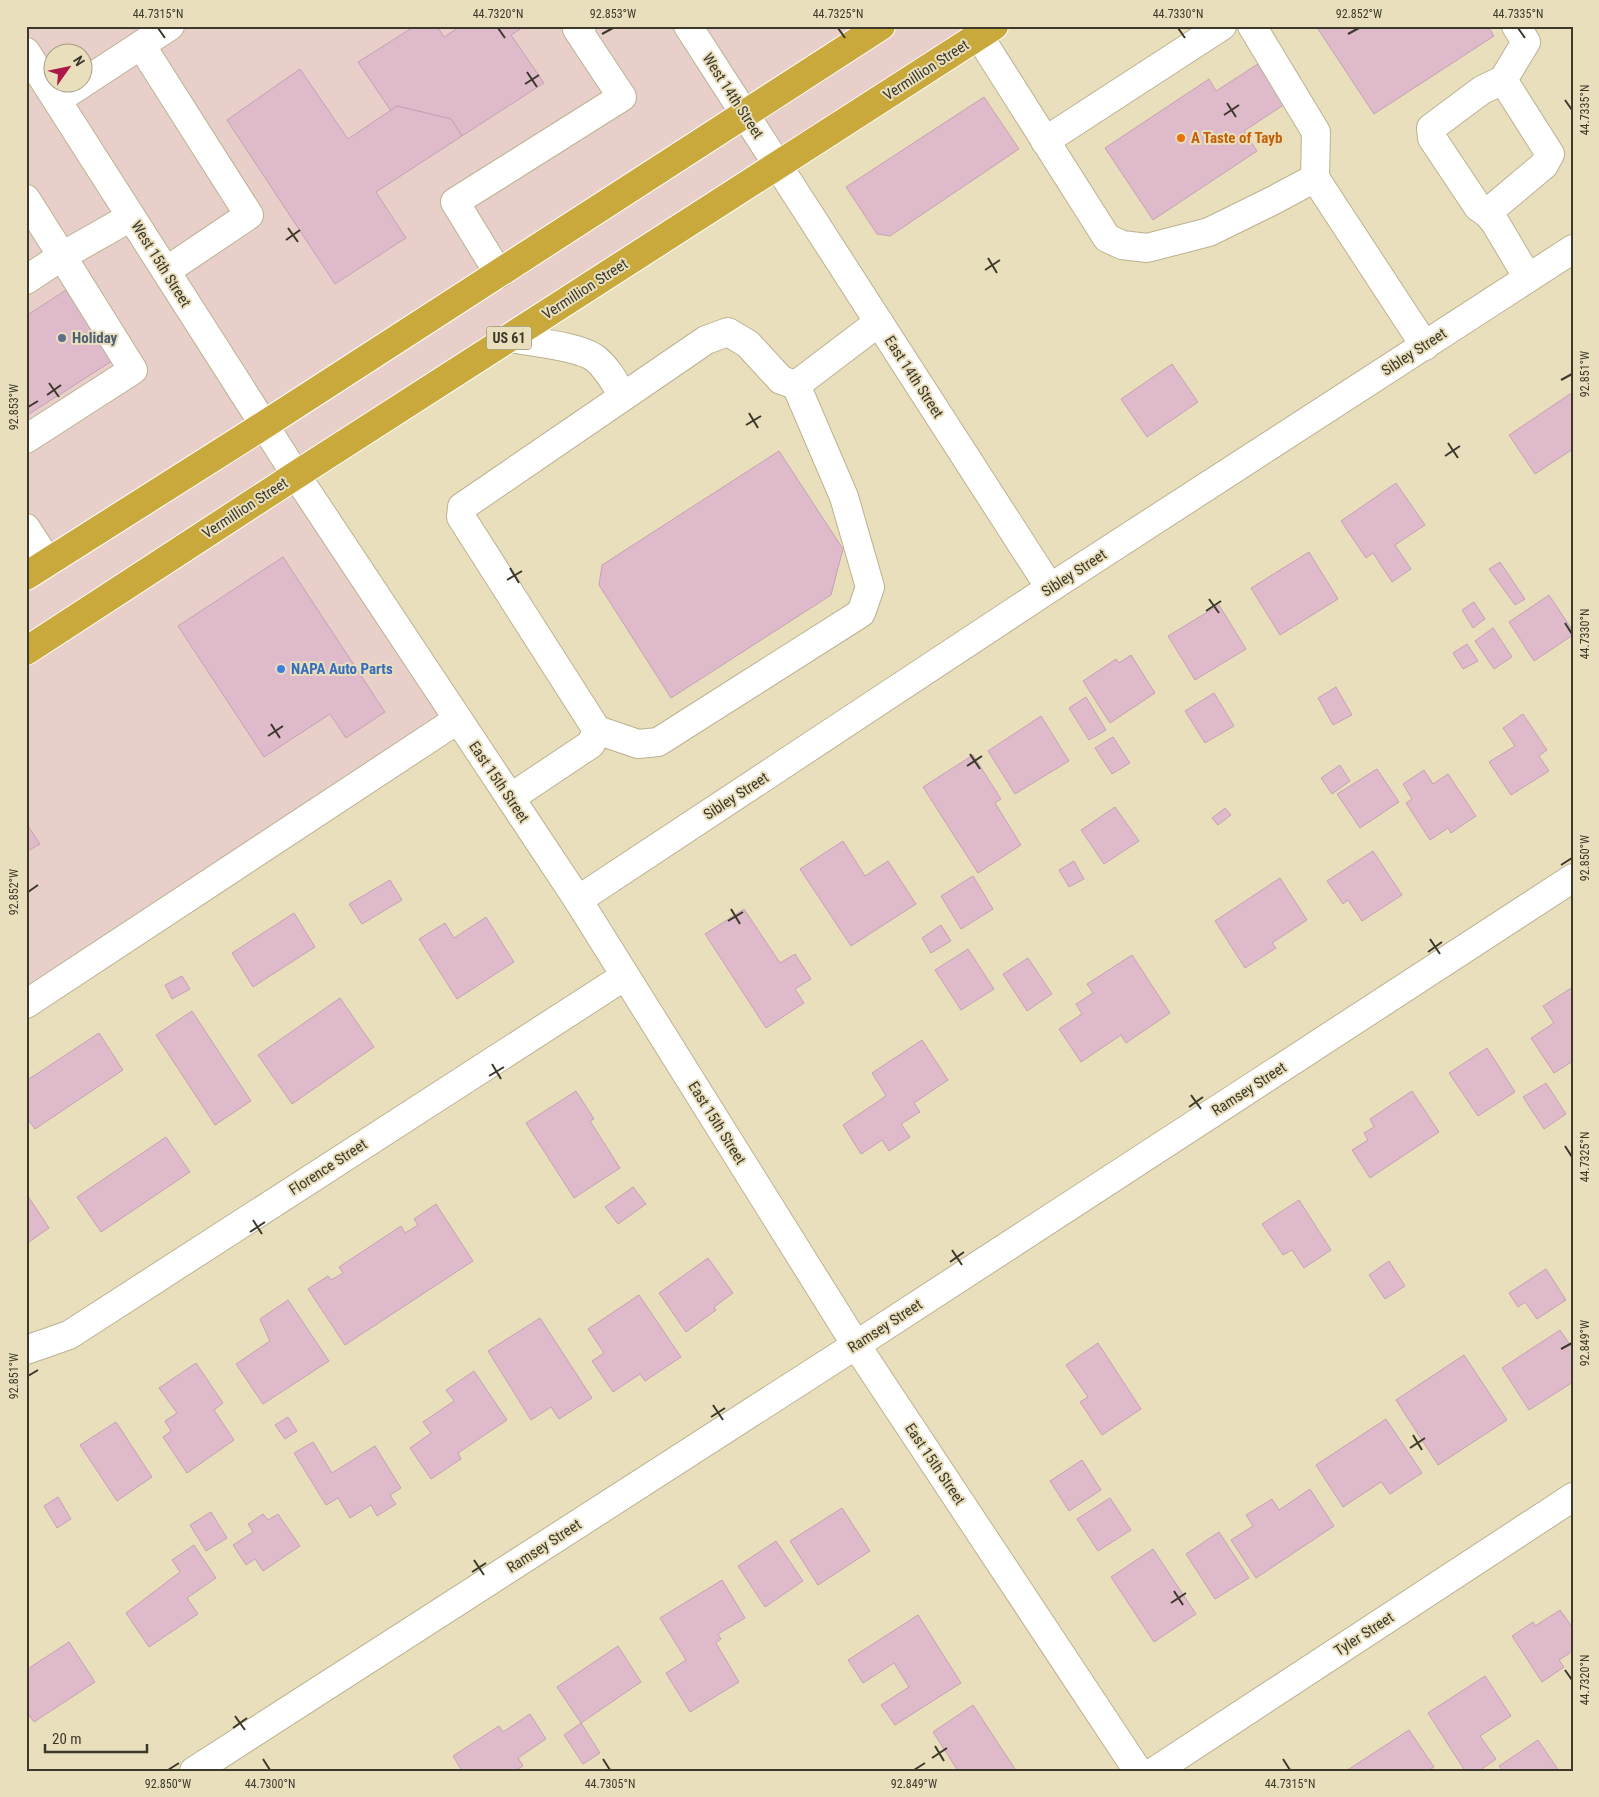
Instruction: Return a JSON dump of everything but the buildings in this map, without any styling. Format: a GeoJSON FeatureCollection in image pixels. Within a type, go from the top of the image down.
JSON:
{"type":"FeatureCollection","features":[{"type":"Feature","properties":{"kind":"highway"},"geometry":{"type":"LineString","coordinates":[[37,569],[499,274],[881,26]]}},
{"type":"Feature","properties":{"kind":"highway","name":"Vermillion Street"},"geometry":{"type":"LineString","coordinates":[[26,651],[986,31]]}},
{"type":"Feature","properties":{"kind":"street"},"geometry":{"type":"LineString","coordinates":[[57,100],[170,26]]}},
{"type":"Feature","properties":{"kind":"street"},"geometry":{"type":"LineString","coordinates":[[499,274],[455,202],[622,97],[577,29],[582,26]]}},
{"type":"Feature","properties":{"kind":"street","name":"West 14th Street"},"geometry":{"type":"LineString","coordinates":[[688,26],[778,165]]}},
{"type":"Feature","properties":{"kind":"street"},"geometry":{"type":"LineString","coordinates":[[1046,141],[1222,26]]}},
{"type":"Feature","properties":{"kind":"street"},"geometry":{"type":"LineString","coordinates":[[1252,26],[1316,132],[1314,178],[1425,346]]}},
{"type":"Feature","properties":{"kind":"street"},"geometry":{"type":"LineString","coordinates":[[1516,26],[1526,42],[1503,80],[1482,90],[1431,128],[1432,138],[1478,207],[1496,224],[1528,278]]}},
{"type":"Feature","properties":{"kind":"street"},"geometry":{"type":"LineString","coordinates":[[986,31],[1046,141],[1107,238],[1122,245],[1147,248],[1209,232],[1314,178]]}},
{"type":"Feature","properties":{"kind":"street"},"geometry":{"type":"LineString","coordinates":[[141,45],[250,215],[166,271]]}},
{"type":"Feature","properties":{"kind":"street","name":"West 15th Street"},"geometry":{"type":"LineString","coordinates":[[26,52],[296,475]]}},
{"type":"Feature","properties":{"kind":"street"},"geometry":{"type":"LineString","coordinates":[[1487,214],[1544,165],[1550,154],[1503,80]]}},
{"type":"Feature","properties":{"kind":"street","name":"East 14th Street"},"geometry":{"type":"LineString","coordinates":[[778,165],[1050,588]]}},
{"type":"Feature","properties":{"kind":"street"},"geometry":{"type":"LineString","coordinates":[[26,199],[133,370],[26,439]]}},
{"type":"Feature","properties":{"kind":"street"},"geometry":{"type":"LineString","coordinates":[[26,280],[62,256],[132,217]]}},
{"type":"Feature","properties":{"kind":"street","name":"Sibley Street"},"geometry":{"type":"LineString","coordinates":[[578,900],[1050,588],[1573,249]]}},
{"type":"Feature","properties":{"kind":"street"},"geometry":{"type":"LineString","coordinates":[[796,385],[879,322]]}},
{"type":"Feature","properties":{"kind":"street"},"geometry":{"type":"LineString","coordinates":[[728,332],[748,344],[781,380],[796,385],[844,497],[870,588],[860,612],[658,742],[638,744],[597,730],[461,517],[462,506],[706,340],[728,332]]}},
{"type":"Feature","properties":{"kind":"street"},"geometry":{"type":"LineString","coordinates":[[509,338],[574,350],[595,358],[610,374],[623,396]]}},
{"type":"Feature","properties":{"kind":"street","name":"East 15th Street"},"geometry":{"type":"LineString","coordinates":[[296,475],[578,900],[856,1345],[1138,1771]]}},
{"type":"Feature","properties":{"kind":"street"},"geometry":{"type":"LineString","coordinates":[[26,528],[37,569]]}},
{"type":"Feature","properties":{"kind":"street"},"geometry":{"type":"LineString","coordinates":[[26,1004],[457,720]]}},
{"type":"Feature","properties":{"kind":"street"},"geometry":{"type":"LineString","coordinates":[[510,798],[591,744],[597,730]]}},
{"type":"Feature","properties":{"kind":"street","name":"Ramsey Street"},"geometry":{"type":"LineString","coordinates":[[194,1771],[856,1345],[1573,878]]}},
{"type":"Feature","properties":{"kind":"street","name":"Florence Street"},"geometry":{"type":"LineString","coordinates":[[26,1350],[69,1335],[625,976]]}},
{"type":"Feature","properties":{"kind":"street","name":"Tyler Street"},"geometry":{"type":"LineString","coordinates":[[1155,1771],[1573,1497]]}},
{"type":"Feature","properties":{"kind":"shaded area"},"geometry":{"type":"Polygon","coordinates":[[[26,26],[994,26],[296,475],[457,720],[26,1004],[26,26]]]}},
{"type":"Feature","properties":{"kind":"place","name":"A Taste of Tayb"},"geometry":{"type":"Point","coordinates":[1181,138]}},
{"type":"Feature","properties":{"kind":"place","name":"Holiday"},"geometry":{"type":"Point","coordinates":[62,338]}},
{"type":"Feature","properties":{"kind":"place","name":"NAPA Auto Parts"},"geometry":{"type":"Point","coordinates":[281,669]}}]}
